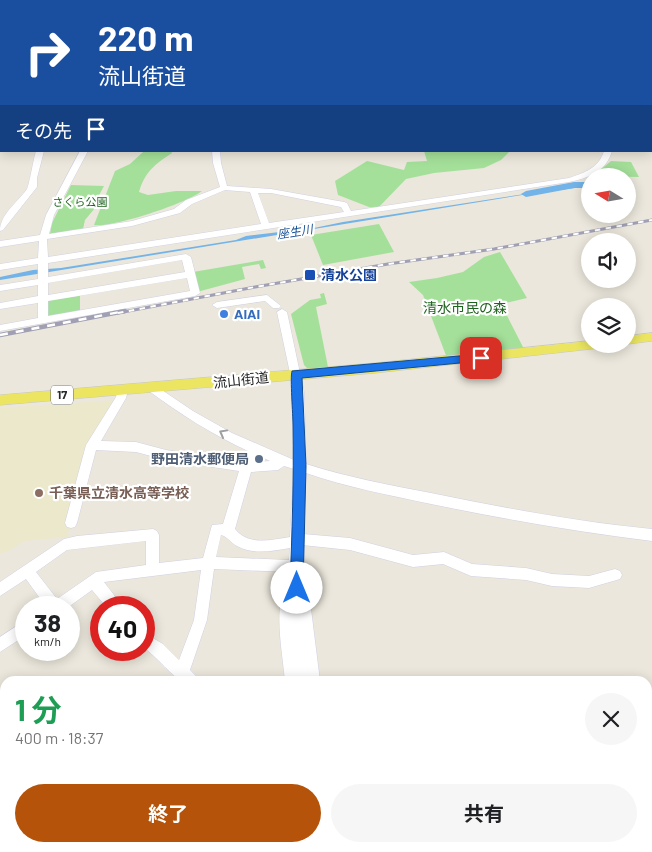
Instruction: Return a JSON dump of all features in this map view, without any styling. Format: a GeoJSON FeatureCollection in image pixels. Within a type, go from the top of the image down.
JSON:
{"type":"FeatureCollection","features":[{"type":"Feature","properties":{"kind":"main road"},"geometry":{"type":"LineString","coordinates":[[636,339],[652,337]]}},
{"type":"Feature","properties":{"kind":"main road","name":"流山街道"},"geometry":{"type":"LineString","coordinates":[[0,400],[452,361],[581,346]]}},
{"type":"Feature","properties":{"kind":"street"},"geometry":{"type":"LineString","coordinates":[[0,228],[33,187],[33,178],[40,152]]}},
{"type":"Feature","properties":{"kind":"street"},"geometry":{"type":"LineString","coordinates":[[43,321],[43,238],[50,215],[83,152]]}},
{"type":"Feature","properties":{"kind":"street"},"geometry":{"type":"LineString","coordinates":[[216,152],[224,188]]}},
{"type":"Feature","properties":{"kind":"street"},"geometry":{"type":"LineString","coordinates":[[0,288],[266,227],[575,178],[597,169],[606,159],[608,152]]}},
{"type":"Feature","properties":{"kind":"street"},"geometry":{"type":"LineString","coordinates":[[0,244],[132,223],[148,217],[177,211],[189,202],[224,188],[271,191],[344,205],[350,214]]}},
{"type":"Feature","properties":{"kind":"street"},"geometry":{"type":"LineString","coordinates":[[253,190],[266,227]]}},
{"type":"Feature","properties":{"kind":"street"},"geometry":{"type":"LineString","coordinates":[[0,267],[153,254],[186,257],[195,293],[0,328]]}},
{"type":"Feature","properties":{"kind":"street"},"geometry":{"type":"LineString","coordinates":[[0,306],[191,274]]}},
{"type":"Feature","properties":{"kind":"street"},"geometry":{"type":"LineString","coordinates":[[217,306],[267,298],[279,309],[296,374],[300,466],[296,540],[296,601],[303,676]]}},
{"type":"Feature","properties":{"kind":"street"},"geometry":{"type":"LineString","coordinates":[[153,388],[182,409],[254,449],[300,466],[404,492],[553,523],[652,535]]}},
{"type":"Feature","properties":{"kind":"street"},"geometry":{"type":"LineString","coordinates":[[71,523],[92,445],[121,398],[123,390]]}},
{"type":"Feature","properties":{"kind":"street"},"geometry":{"type":"LineString","coordinates":[[92,445],[136,447],[166,456],[246,467],[278,466],[284,460]]}},
{"type":"Feature","properties":{"kind":"street"},"geometry":{"type":"LineString","coordinates":[[228,530],[246,467],[254,449]]}},
{"type":"Feature","properties":{"kind":"street"},"geometry":{"type":"LineString","coordinates":[[186,676],[200,625],[208,584],[208,563],[216,529],[228,530],[238,542],[259,547],[296,540],[350,544],[413,561],[444,558],[471,570],[526,574],[552,580],[589,582],[615,575]]}},
{"type":"Feature","properties":{"kind":"street"},"geometry":{"type":"LineString","coordinates":[[0,590],[64,545],[77,542],[153,535],[152,569]]}},
{"type":"Feature","properties":{"kind":"street"},"geometry":{"type":"LineString","coordinates":[[72,596],[100,576],[152,569],[208,563],[297,570]]}},
{"type":"Feature","properties":{"kind":"street"},"geometry":{"type":"LineString","coordinates":[[292,676],[287,629],[288,603],[290,586],[297,570]]}},
{"type":"Feature","properties":{"kind":"street"},"geometry":{"type":"LineString","coordinates":[[297,570],[303,589],[312,676]]}},
{"type":"Feature","properties":{"kind":"street"},"geometry":{"type":"LineString","coordinates":[[28,571],[47,596]]}},
{"type":"Feature","properties":{"kind":"street"},"geometry":{"type":"LineString","coordinates":[[94,581],[106,596]]}},
{"type":"Feature","properties":{"kind":"street"},"geometry":{"type":"LineString","coordinates":[[0,645],[15,635]]}},
{"type":"Feature","properties":{"kind":"street"},"geometry":{"type":"LineString","coordinates":[[155,647],[164,652],[185,676]]}},
{"type":"Feature","properties":{"kind":"shaded area","name":"千葉県立清水高等学校"},"geometry":{"type":"Polygon","coordinates":[[[117,400],[88,448],[67,537],[24,541],[9,551],[0,553],[0,408],[117,400]]]}},
{"type":"Feature","properties":{"kind":"green space"},"geometry":{"type":"Polygon","coordinates":[[[143,152],[172,152],[147,174],[139,192],[148,195],[176,191],[202,191],[181,202],[150,214],[117,223],[94,225],[115,171],[130,164],[143,152]]]}},
{"type":"Feature","properties":{"kind":"green space"},"geometry":{"type":"Polygon","coordinates":[[[424,152],[509,152],[501,160],[484,168],[434,173],[406,179],[378,208],[369,207],[338,195],[335,181],[367,161],[404,170],[407,162],[427,161],[424,152]]]}},
{"type":"Feature","properties":{"kind":"green space"},"geometry":{"type":"Polygon","coordinates":[[[611,161],[631,162],[634,168],[603,168],[611,161]]]}},
{"type":"Feature","properties":{"kind":"green space","name":"さくら公園"},"geometry":{"type":"Polygon","coordinates":[[[71,185],[104,186],[97,199],[95,208],[85,220],[83,229],[50,234],[52,223],[71,185]]]}},
{"type":"Feature","properties":{"kind":"green space"},"geometry":{"type":"Polygon","coordinates":[[[379,224],[394,252],[323,265],[311,235],[379,224]]]}},
{"type":"Feature","properties":{"kind":"green space","name":"清水市民の森"},"geometry":{"type":"Polygon","coordinates":[[[500,252],[527,298],[501,304],[524,349],[447,358],[423,295],[409,282],[463,272],[484,257],[500,252]]]}},
{"type":"Feature","properties":{"kind":"green space"},"geometry":{"type":"Polygon","coordinates":[[[263,260],[266,268],[261,269],[259,264],[242,267],[245,279],[197,292],[193,272],[263,260]]]}},
{"type":"Feature","properties":{"kind":"green space"},"geometry":{"type":"Polygon","coordinates":[[[324,293],[327,304],[316,307],[328,367],[308,369],[304,365],[291,314],[310,300],[321,298],[320,294],[324,293]]]}},
{"type":"Feature","properties":{"kind":"green space"},"geometry":{"type":"Polygon","coordinates":[[[80,294],[80,313],[49,318],[46,316],[48,300],[80,294]]]}},
{"type":"Feature","properties":{"kind":"water"},"geometry":{"type":"Polygon","coordinates":[[[581,185],[581,187],[522,195],[0,280],[0,277],[33,270],[61,268],[236,240],[246,236],[314,228],[581,185]]]}},
{"type":"Feature","properties":{"kind":"waterway","name":"座生川"},"geometry":{"type":"LineString","coordinates":[[526,194],[581,185]]}},
{"type":"Feature","properties":{"kind":"railway"},"geometry":{"type":"LineString","coordinates":[[118,313],[255,287],[388,264],[494,249],[652,220]]}},
{"type":"Feature","properties":{"kind":"railway"},"geometry":{"type":"LineString","coordinates":[[0,335],[125,311]]}},
{"type":"Feature","properties":{"kind":"place","name":"清水公園"},"geometry":{"type":"Point","coordinates":[310,275]}},
{"type":"Feature","properties":{"kind":"place","name":"AIAI"},"geometry":{"type":"Point","coordinates":[224,314]}},
{"type":"Feature","properties":{"kind":"place","name":"野田清水郵便局"},"geometry":{"type":"Point","coordinates":[259,459]}},
{"type":"Feature","properties":{"kind":"place","name":"千葉県立清水高等学校"},"geometry":{"type":"Point","coordinates":[39,493]}},
{"type":"Feature","properties":{"kind":"route"},"geometry":{"type":"LineString","coordinates":[[297,588],[296,542],[300,466],[296,374],[481,358]]}}]}
